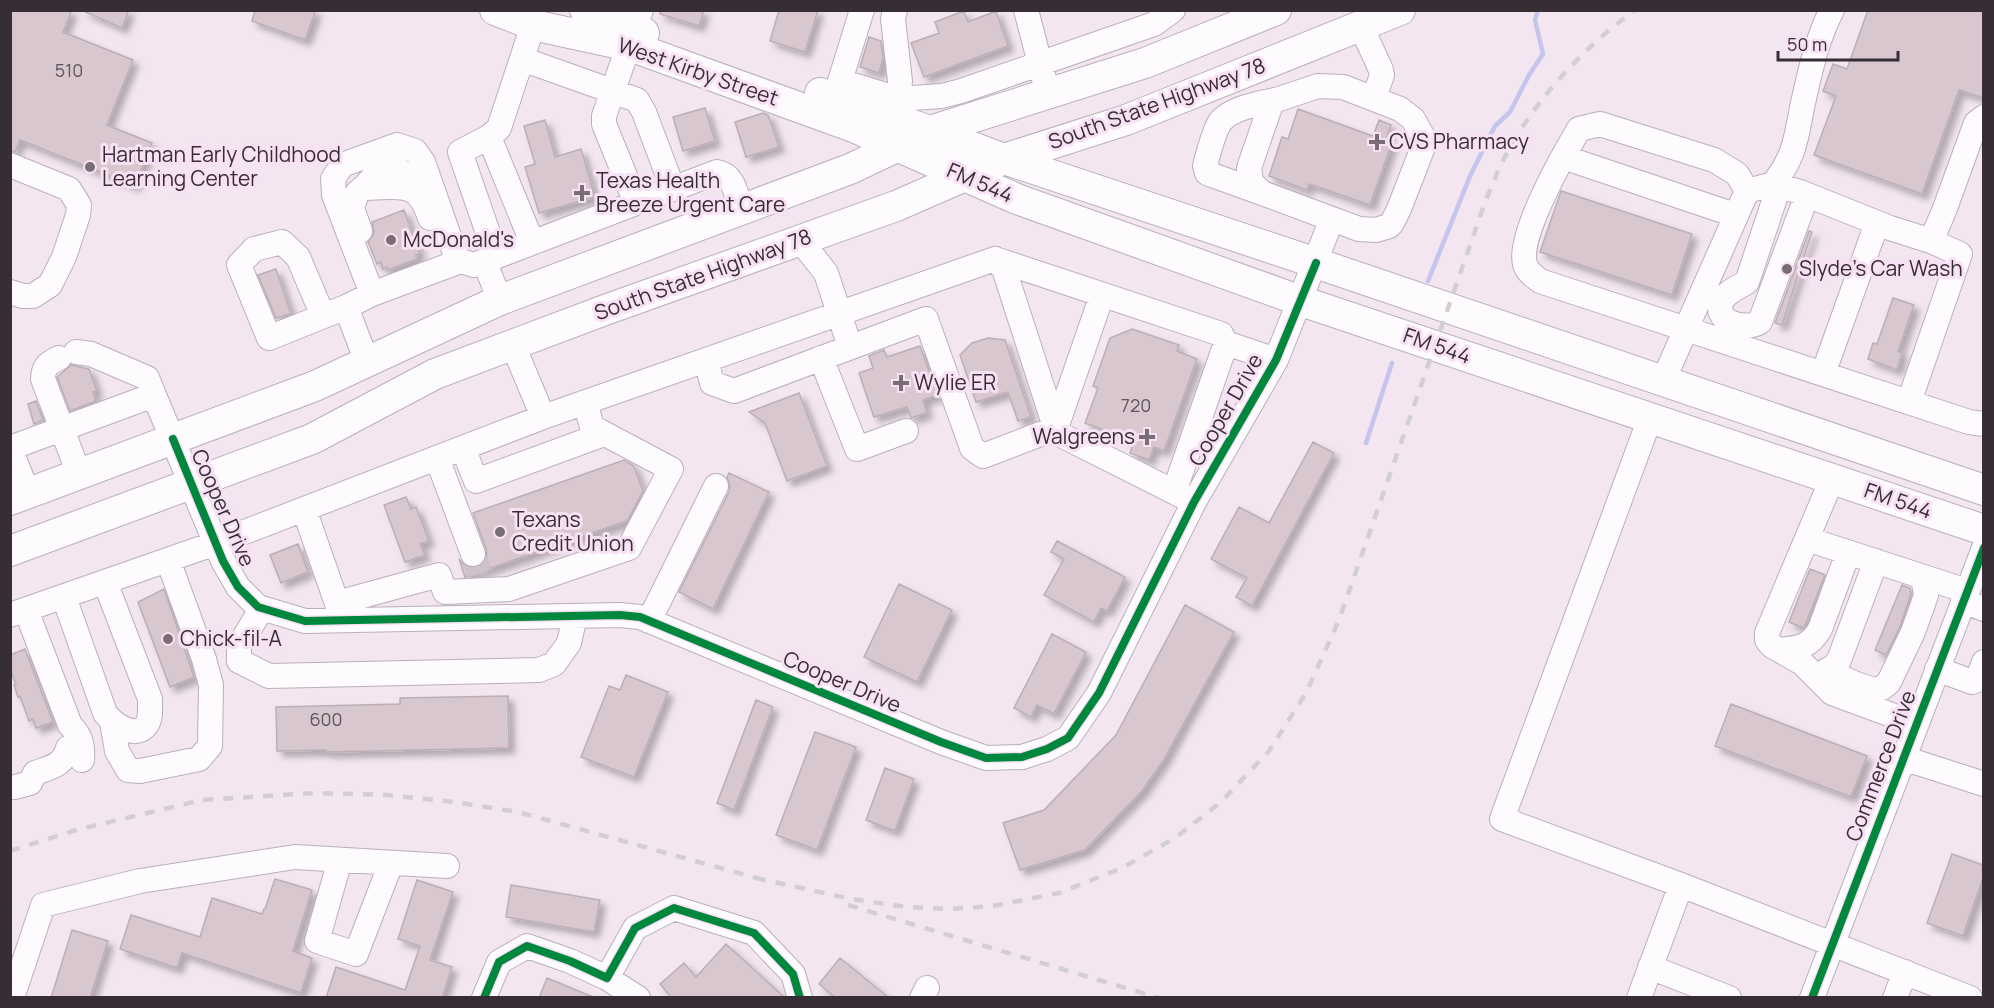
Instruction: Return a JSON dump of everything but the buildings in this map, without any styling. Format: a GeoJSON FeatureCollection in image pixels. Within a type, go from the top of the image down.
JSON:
{"type":"FeatureCollection","features":[{"type":"Feature","properties":{"kind":"main road","name":"West Kirby Street"},"geometry":{"type":"LineString","coordinates":[[495,10],[533,25],[635,29],[837,90],[930,131]]}},
{"type":"Feature","properties":{"kind":"main road","name":"West Kirby Street"},"geometry":{"type":"LineString","coordinates":[[585,10],[635,29],[897,147]]}},
{"type":"Feature","properties":{"kind":"main road","name":"South State Highway 78"},"geometry":{"type":"LineString","coordinates":[[19,497],[315,386],[500,300],[850,169],[930,131],[1165,55],[1276,10]]}},
{"type":"Feature","properties":{"kind":"main road","name":"South State Highway 78"},"geometry":{"type":"LineString","coordinates":[[10,551],[312,440],[435,374],[605,310],[896,206],[1004,159],[1126,120],[1357,18],[1400,10]]}},
{"type":"Feature","properties":{"kind":"main road"},"geometry":{"type":"LineString","coordinates":[[850,169],[861,146],[856,128]]}},
{"type":"Feature","properties":{"kind":"main road","name":"FM 544"},"geometry":{"type":"LineString","coordinates":[[930,131],[1004,159],[1983,490]]}},
{"type":"Feature","properties":{"kind":"main road"},"geometry":{"type":"LineString","coordinates":[[1080,134],[1078,152],[1082,169],[1102,192]]}},
{"type":"Feature","properties":{"kind":"main road","name":"FM 544"},"geometry":{"type":"LineString","coordinates":[[897,147],[1017,199],[1301,301],[1983,530]]}},
{"type":"Feature","properties":{"kind":"main road"},"geometry":{"type":"LineString","coordinates":[[500,300],[513,345]]}},
{"type":"Feature","properties":{"kind":"main road"},"geometry":{"type":"LineString","coordinates":[[1650,418],[1663,381]]}},
{"type":"Feature","properties":{"kind":"street"},"geometry":{"type":"LineString","coordinates":[[862,10],[837,90],[898,99],[951,94],[1039,63],[1159,15],[1165,55]]}},
{"type":"Feature","properties":{"kind":"street"},"geometry":{"type":"LineString","coordinates":[[1807,195],[1760,322],[1754,326],[1734,325],[1722,312],[1721,301],[1728,293],[1747,282],[1776,185],[1786,168],[1798,133],[1802,105],[1813,63],[1832,10]]}},
{"type":"Feature","properties":{"kind":"street"},"geometry":{"type":"LineString","coordinates":[[894,11],[900,81],[898,99]]}},
{"type":"Feature","properties":{"kind":"street"},"geometry":{"type":"LineString","coordinates":[[1033,12],[1039,63],[1048,94]]}},
{"type":"Feature","properties":{"kind":"street"},"geometry":{"type":"LineString","coordinates":[[1357,18],[1381,69],[1382,75],[1374,98]]}},
{"type":"Feature","properties":{"kind":"street"},"geometry":{"type":"LineString","coordinates":[[423,162],[460,152],[489,137],[499,128],[533,25]]}},
{"type":"Feature","properties":{"kind":"street"},"geometry":{"type":"LineString","coordinates":[[635,29],[604,116],[604,124],[636,203]]}},
{"type":"Feature","properties":{"kind":"street"},"geometry":{"type":"LineString","coordinates":[[522,59],[637,100],[673,189]]}},
{"type":"Feature","properties":{"kind":"street"},"geometry":{"type":"LineString","coordinates":[[1331,85],[1374,98],[1400,109],[1413,119],[1422,135],[1423,147],[1399,209],[1389,226],[1376,230],[1359,229],[1207,173],[1205,166],[1218,127],[1224,119],[1252,105],[1276,100],[1306,88],[1331,85]]}},
{"type":"Feature","properties":{"kind":"street"},"geometry":{"type":"LineString","coordinates":[[1262,193],[1251,182],[1249,168],[1268,111],[1276,100]]}},
{"type":"Feature","properties":{"kind":"street"},"geometry":{"type":"LineString","coordinates":[[1931,241],[1976,123],[1983,117]]}},
{"type":"Feature","properties":{"kind":"street"},"geometry":{"type":"LineString","coordinates":[[1747,191],[1737,174],[1714,160],[1600,124],[1579,129],[1538,205],[1524,263],[1530,274],[1540,281],[1686,327],[1969,422],[1983,424]]}},
{"type":"Feature","properties":{"kind":"street"},"geometry":{"type":"LineString","coordinates":[[489,137],[532,242]]}},
{"type":"Feature","properties":{"kind":"street"},"geometry":{"type":"LineString","coordinates":[[378,292],[334,195],[333,179],[342,165],[397,145],[415,151],[423,162],[452,264]]}},
{"type":"Feature","properties":{"kind":"street"},"geometry":{"type":"LineString","coordinates":[[460,152],[500,300]]}},
{"type":"Feature","properties":{"kind":"street"},"geometry":{"type":"LineString","coordinates":[[1563,157],[1735,215]]}},
{"type":"Feature","properties":{"kind":"street"},"geometry":{"type":"LineString","coordinates":[[10,165],[69,189],[79,205],[78,215],[64,257],[50,285],[33,296],[10,292]]}},
{"type":"Feature","properties":{"kind":"street"},"geometry":{"type":"LineString","coordinates":[[323,316],[298,257],[282,242],[254,249],[239,265],[269,338],[452,264],[461,261],[474,265],[717,172],[731,180],[741,210]]}},
{"type":"Feature","properties":{"kind":"street"},"geometry":{"type":"LineString","coordinates":[[1747,191],[1776,185],[1931,241],[1960,254],[1909,402]]}},
{"type":"Feature","properties":{"kind":"street"},"geometry":{"type":"LineString","coordinates":[[378,292],[352,208],[357,193],[363,188],[410,188],[417,192],[425,202],[452,264]]}},
{"type":"Feature","properties":{"kind":"street"},"geometry":{"type":"LineString","coordinates":[[1663,381],[1747,191]]}},
{"type":"Feature","properties":{"kind":"street","name":"Cooper Drive"},"geometry":{"type":"LineString","coordinates":[[61,430],[43,379],[43,371],[47,365],[67,355],[91,354],[147,378],[223,561],[238,587],[258,607],[305,621],[340,612],[514,617],[620,615],[640,617],[941,742],[986,758],[1022,757],[1047,749],[1068,738],[1099,693],[1184,497],[1276,360],[1332,219]]}},
{"type":"Feature","properties":{"kind":"street"},"geometry":{"type":"LineString","coordinates":[[1823,374],[1877,223]]}},
{"type":"Feature","properties":{"kind":"street"},"geometry":{"type":"LineString","coordinates":[[800,240],[826,273],[850,347]]}},
{"type":"Feature","properties":{"kind":"street"},"geometry":{"type":"LineString","coordinates":[[995,259],[1004,269],[1057,433],[1184,497],[1226,343]]}},
{"type":"Feature","properties":{"kind":"street"},"geometry":{"type":"LineString","coordinates":[[16,783],[39,786],[65,778],[72,748],[18,613],[216,543],[543,417],[995,259],[1221,334],[1226,343],[1276,360]]}},
{"type":"Feature","properties":{"kind":"street"},"geometry":{"type":"LineString","coordinates":[[706,360],[712,383],[734,390],[926,319],[972,448],[983,456],[1056,428],[1102,295]]}},
{"type":"Feature","properties":{"kind":"street"},"geometry":{"type":"LineString","coordinates":[[346,307],[367,362]]}},
{"type":"Feature","properties":{"kind":"street"},"geometry":{"type":"LineString","coordinates":[[513,345],[543,417]]}},
{"type":"Feature","properties":{"kind":"street"},"geometry":{"type":"LineString","coordinates":[[821,358],[857,448],[906,432]]}},
{"type":"Feature","properties":{"kind":"street"},"geometry":{"type":"LineString","coordinates":[[19,497],[10,448],[154,394]]}},
{"type":"Feature","properties":{"kind":"street"},"geometry":{"type":"LineString","coordinates":[[304,509],[340,612],[439,574],[445,592],[487,576],[628,548],[671,469],[592,427],[585,402]]}},
{"type":"Feature","properties":{"kind":"street"},"geometry":{"type":"LineString","coordinates":[[1650,418],[1502,819],[1681,885],[1970,998]]}},
{"type":"Feature","properties":{"kind":"street"},"geometry":{"type":"LineString","coordinates":[[61,430],[79,474]]}},
{"type":"Feature","properties":{"kind":"street"},"geometry":{"type":"LineString","coordinates":[[463,448],[476,481],[604,434]]}},
{"type":"Feature","properties":{"kind":"street"},"geometry":{"type":"LineString","coordinates":[[437,458],[487,576],[514,617]]}},
{"type":"Feature","properties":{"kind":"street"},"geometry":{"type":"LineString","coordinates":[[1832,479],[1767,633],[1767,640],[1772,646],[1822,674],[1863,687],[1882,688],[1889,682],[1913,632],[1926,595],[1923,577]]}},
{"type":"Feature","properties":{"kind":"street"},"geometry":{"type":"LineString","coordinates":[[649,621],[716,486]]}},
{"type":"Feature","properties":{"kind":"street"},"geometry":{"type":"LineString","coordinates":[[1807,539],[1923,577],[1971,600]]}},
{"type":"Feature","properties":{"kind":"street","name":"Commerce Drive"},"geometry":{"type":"LineString","coordinates":[[1812,998],[1937,669],[1971,600],[1983,548]]}},
{"type":"Feature","properties":{"kind":"street"},"geometry":{"type":"LineString","coordinates":[[1779,650],[1805,645],[1814,638],[1848,552]]}},
{"type":"Feature","properties":{"kind":"street"},"geometry":{"type":"LineString","coordinates":[[112,722],[117,751],[128,770],[140,771],[199,759],[210,746],[211,685],[204,659],[168,560]]}},
{"type":"Feature","properties":{"kind":"street"},"geometry":{"type":"LineString","coordinates":[[1822,674],[1839,660],[1876,561]]}},
{"type":"Feature","properties":{"kind":"street"},"geometry":{"type":"LineString","coordinates":[[64,597],[105,713],[120,728],[141,729],[146,725],[149,717],[150,699],[105,582]]}},
{"type":"Feature","properties":{"kind":"street"},"geometry":{"type":"LineString","coordinates":[[262,608],[240,646],[239,661],[269,676],[539,670],[554,664],[569,643],[575,616]]}},
{"type":"Feature","properties":{"kind":"street"},"geometry":{"type":"LineString","coordinates":[[1937,669],[1972,682],[1977,680],[1983,662]]}},
{"type":"Feature","properties":{"kind":"street"},"geometry":{"type":"LineString","coordinates":[[1822,674],[1832,693],[1916,724]]}},
{"type":"Feature","properties":{"kind":"street"},"geometry":{"type":"LineString","coordinates":[[1903,758],[1983,784]]}},
{"type":"Feature","properties":{"kind":"street"},"geometry":{"type":"LineString","coordinates":[[12,998],[43,905],[140,881],[295,857],[447,866]]}},
{"type":"Feature","properties":{"kind":"street"},"geometry":{"type":"LineString","coordinates":[[340,860],[316,941],[356,954],[391,863]]}},
{"type":"Feature","properties":{"kind":"street"},"geometry":{"type":"LineString","coordinates":[[1639,998],[1681,885]]}},
{"type":"Feature","properties":{"kind":"street"},"geometry":{"type":"LineString","coordinates":[[607,978],[635,928],[674,908],[754,933],[793,974],[800,998]]}},
{"type":"Feature","properties":{"kind":"street"},"geometry":{"type":"LineString","coordinates":[[484,998],[499,962],[527,946],[570,961],[607,978],[638,998]]}},
{"type":"Feature","properties":{"kind":"street"},"geometry":{"type":"LineString","coordinates":[[1650,967],[1729,998]]}},
{"type":"Feature","properties":{"kind":"street"},"geometry":{"type":"LineString","coordinates":[[1895,998],[1905,972]]}},
{"type":"Feature","properties":{"kind":"waterway"},"geometry":{"type":"LineString","coordinates":[[1428,281],[1470,176],[1495,126],[1510,112],[1543,54],[1535,20],[1538,10]]}},
{"type":"Feature","properties":{"kind":"waterway"},"geometry":{"type":"LineString","coordinates":[[1366,443],[1392,363]]}},
{"type":"Feature","properties":{"kind":"tunnel"},"geometry":{"type":"LineString","coordinates":[[473,554],[480,573]]}},
{"type":"Feature","properties":{"kind":"railway"},"geometry":{"type":"LineString","coordinates":[[756,878],[851,899],[907,907],[950,909],[993,906],[1059,893],[1122,868],[1175,838],[1221,802],[1269,751],[1306,693],[1339,620],[1483,208],[1510,147],[1556,82],[1594,44],[1635,10]]}},
{"type":"Feature","properties":{"kind":"railway"},"geometry":{"type":"LineString","coordinates":[[10,851],[76,830],[202,800],[315,793],[387,795],[518,812],[764,880]]}},
{"type":"Feature","properties":{"kind":"railway"},"geometry":{"type":"LineString","coordinates":[[848,905],[1159,998]]}},
{"type":"Feature","properties":{"kind":"cycle path"},"geometry":{"type":"LineString","coordinates":[[173,439],[223,561],[238,587],[258,607],[305,621],[620,615],[640,617],[941,742],[986,758],[1022,757],[1047,749],[1068,738],[1099,693],[1194,502],[1276,360],[1316,263]]}},
{"type":"Feature","properties":{"kind":"cycle path"},"geometry":{"type":"LineString","coordinates":[[1812,998],[1984,548]]}},
{"type":"Feature","properties":{"kind":"cycle path"},"geometry":{"type":"LineString","coordinates":[[484,998],[499,962],[527,946],[570,961],[607,978],[635,928],[674,908],[754,933],[793,974],[800,998]]}},
{"type":"Feature","properties":{"kind":"place","name":"CVS Pharmacy"},"geometry":{"type":"Point","coordinates":[1377,142]}},
{"type":"Feature","properties":{"kind":"place","name":"Hartman Early Childhood Learning Center"},"geometry":{"type":"Point","coordinates":[90,167]}},
{"type":"Feature","properties":{"kind":"place","name":"Texas Health Breeze Urgent Care"},"geometry":{"type":"Point","coordinates":[582,193]}},
{"type":"Feature","properties":{"kind":"place","name":"McDonald's"},"geometry":{"type":"Point","coordinates":[391,240]}},
{"type":"Feature","properties":{"kind":"place","name":"Slyde's Car Wash"},"geometry":{"type":"Point","coordinates":[1787,269]}},
{"type":"Feature","properties":{"kind":"place","name":"Wylie ER"},"geometry":{"type":"Point","coordinates":[901,383]}},
{"type":"Feature","properties":{"kind":"place","name":"Walgreens"},"geometry":{"type":"Point","coordinates":[1147,437]}},
{"type":"Feature","properties":{"kind":"place","name":"Texans Credit Union"},"geometry":{"type":"Point","coordinates":[500,532]}},
{"type":"Feature","properties":{"kind":"place","name":"Chick-fil-A"},"geometry":{"type":"Point","coordinates":[168,639]}}]}
